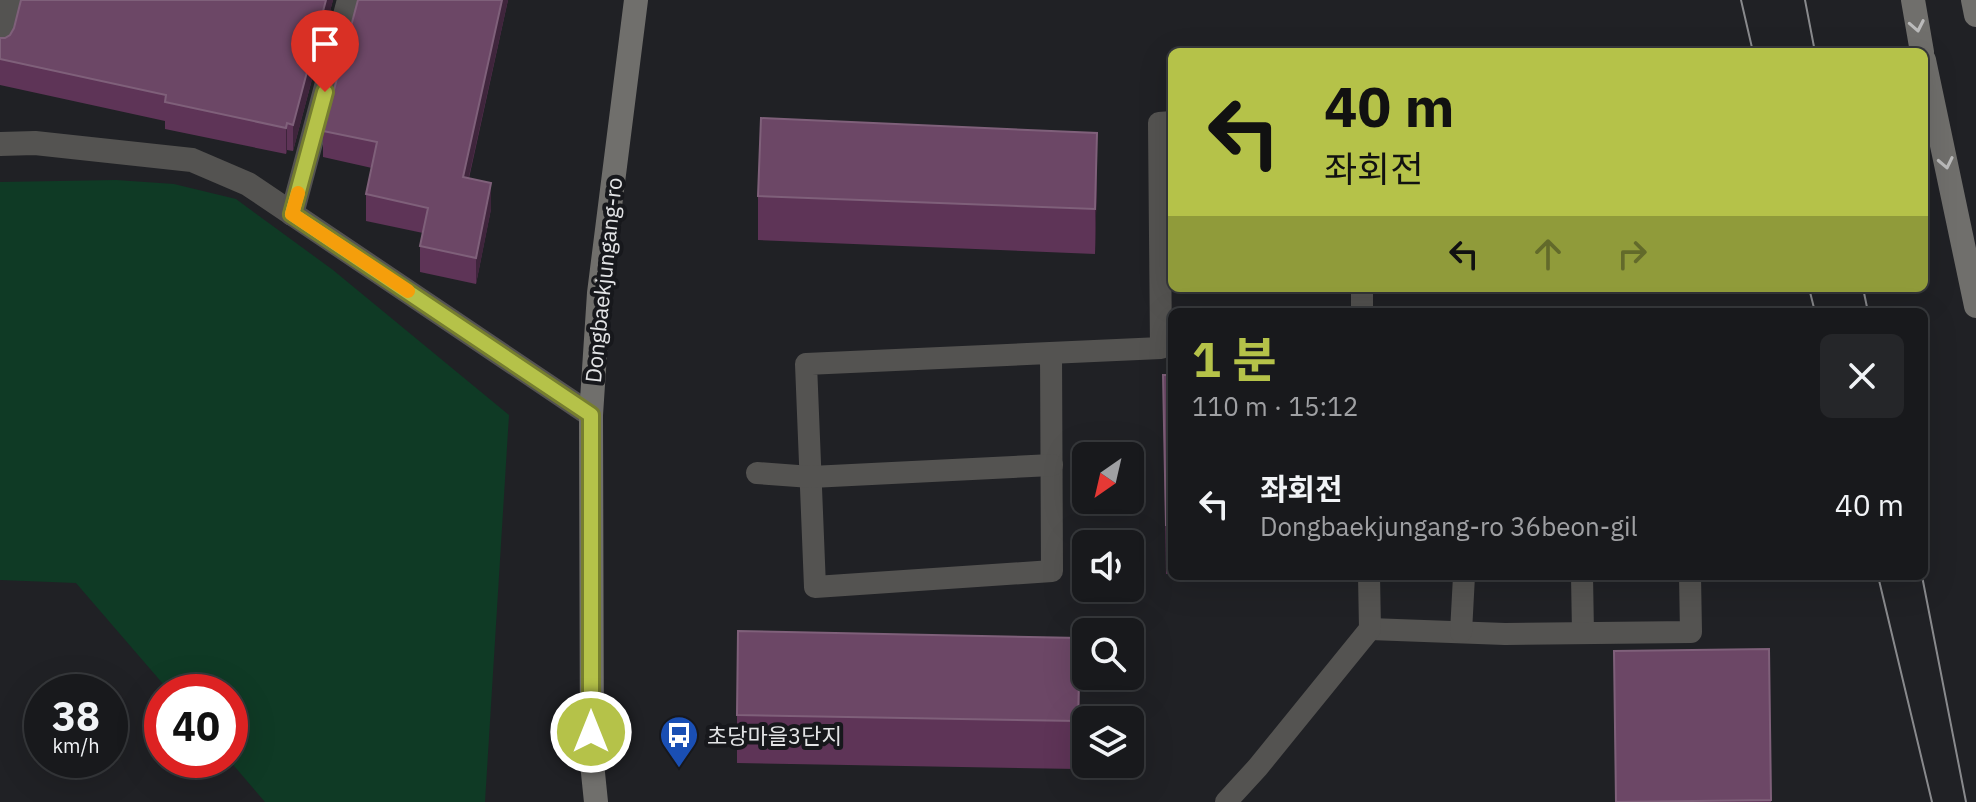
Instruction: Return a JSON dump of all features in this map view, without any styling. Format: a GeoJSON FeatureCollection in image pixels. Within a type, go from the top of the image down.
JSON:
{"type":"FeatureCollection","features":[{"type":"Feature","properties":{"kind":"street"},"geometry":{"type":"LineString","coordinates":[[0,50],[12,0]]}},
{"type":"Feature","properties":{"kind":"street"},"geometry":{"type":"LineString","coordinates":[[292,214],[349,0]]}},
{"type":"Feature","properties":{"kind":"street","name":"Dongbaekjungang-ro"},"geometry":{"type":"LineString","coordinates":[[596,802],[591,748],[591,415],[599,293],[636,0]]}},
{"type":"Feature","properties":{"kind":"street"},"geometry":{"type":"LineString","coordinates":[[1913,0],[1921,48]]}},
{"type":"Feature","properties":{"kind":"street"},"geometry":{"type":"LineString","coordinates":[[1973,0],[1976,15]]}},
{"type":"Feature","properties":{"kind":"street"},"geometry":{"type":"LineString","coordinates":[[1928,79],[1976,306]]}},
{"type":"Feature","properties":{"kind":"street"},"geometry":{"type":"LineString","coordinates":[[0,144],[35,143],[192,160],[248,184],[591,415]]}},
{"type":"Feature","properties":{"kind":"lane"},"geometry":{"type":"LineString","coordinates":[[1051,353],[1052,571],[815,587],[806,364],[1051,353],[1166,348],[1166,236],[1159,123],[1168,122]]}},
{"type":"Feature","properties":{"kind":"lane"},"geometry":{"type":"LineString","coordinates":[[757,473],[811,477],[1052,465]]}},
{"type":"Feature","properties":{"kind":"lane"},"geometry":{"type":"LineString","coordinates":[[1226,802],[1370,629],[1369,580]]}},
{"type":"Feature","properties":{"kind":"lane"},"geometry":{"type":"LineString","coordinates":[[1461,632],[1464,580]]}},
{"type":"Feature","properties":{"kind":"lane"},"geometry":{"type":"LineString","coordinates":[[1582,580],[1583,633]]}},
{"type":"Feature","properties":{"kind":"lane"},"geometry":{"type":"LineString","coordinates":[[1370,629],[1691,632],[1690,580]]}},
{"type":"Feature","properties":{"kind":"green space"},"geometry":{"type":"Polygon","coordinates":[[[116,180],[174,184],[236,199],[333,270],[509,415],[485,802],[265,802],[244,778],[248,778],[248,674],[154,674],[76,583],[0,580],[0,182],[116,180]]]}},
{"type":"Feature","properties":{"kind":"building"},"geometry":{"type":"Polygon","coordinates":[[[21,0],[326,0],[293,125],[287,123],[286,128],[165,102],[166,95],[0,59],[0,38],[10,35],[14,28],[21,0]]]}},
{"type":"Feature","properties":{"kind":"building"},"geometry":{"type":"Polygon","coordinates":[[[358,0],[502,0],[463,177],[491,183],[476,258],[420,246],[428,208],[366,194],[377,142],[323,131],[358,0]]]}},
{"type":"Feature","properties":{"kind":"building"},"geometry":{"type":"Polygon","coordinates":[[[761,118],[1097,133],[1095,209],[758,196],[761,118]]]}},
{"type":"Feature","properties":{"kind":"building"},"geometry":{"type":"Polygon","coordinates":[[[1163,375],[1168,375],[1166,525],[1163,375]]]}},
{"type":"Feature","properties":{"kind":"building"},"geometry":{"type":"Polygon","coordinates":[[[738,631],[1072,638],[1072,690],[1079,690],[1078,706],[1072,706],[1072,721],[737,715],[738,631]]]}},
{"type":"Feature","properties":{"kind":"building"},"geometry":{"type":"Polygon","coordinates":[[[1769,649],[1771,800],[1616,802],[1614,651],[1769,649]]]}},
{"type":"Feature","properties":{"kind":"tram line"},"geometry":{"type":"LineString","coordinates":[[1741,0],[1752,48]]}},
{"type":"Feature","properties":{"kind":"tram line"},"geometry":{"type":"LineString","coordinates":[[1805,0],[1814,48]]}},
{"type":"Feature","properties":{"kind":"tram line"},"geometry":{"type":"LineString","coordinates":[[1810,292],[1814,308]]}},
{"type":"Feature","properties":{"kind":"tram line"},"geometry":{"type":"LineString","coordinates":[[1864,292],[1867,308]]}},
{"type":"Feature","properties":{"kind":"tram line"},"geometry":{"type":"LineString","coordinates":[[1879,580],[1932,802]]}},
{"type":"Feature","properties":{"kind":"tram line"},"geometry":{"type":"LineString","coordinates":[[1923,580],[1966,802]]}},
{"type":"Feature","properties":{"kind":"slow traffic"},"geometry":{"type":"LineString","coordinates":[[298,193],[292,214],[408,291]]}},
{"type":"Feature","properties":{"kind":"place","name":"초당마을3단지"},"geometry":{"type":"Point","coordinates":[679,769]}},
{"type":"Feature","properties":{"kind":"route"},"geometry":{"type":"LineString","coordinates":[[325,92],[292,214],[591,415],[591,732]]}}]}
